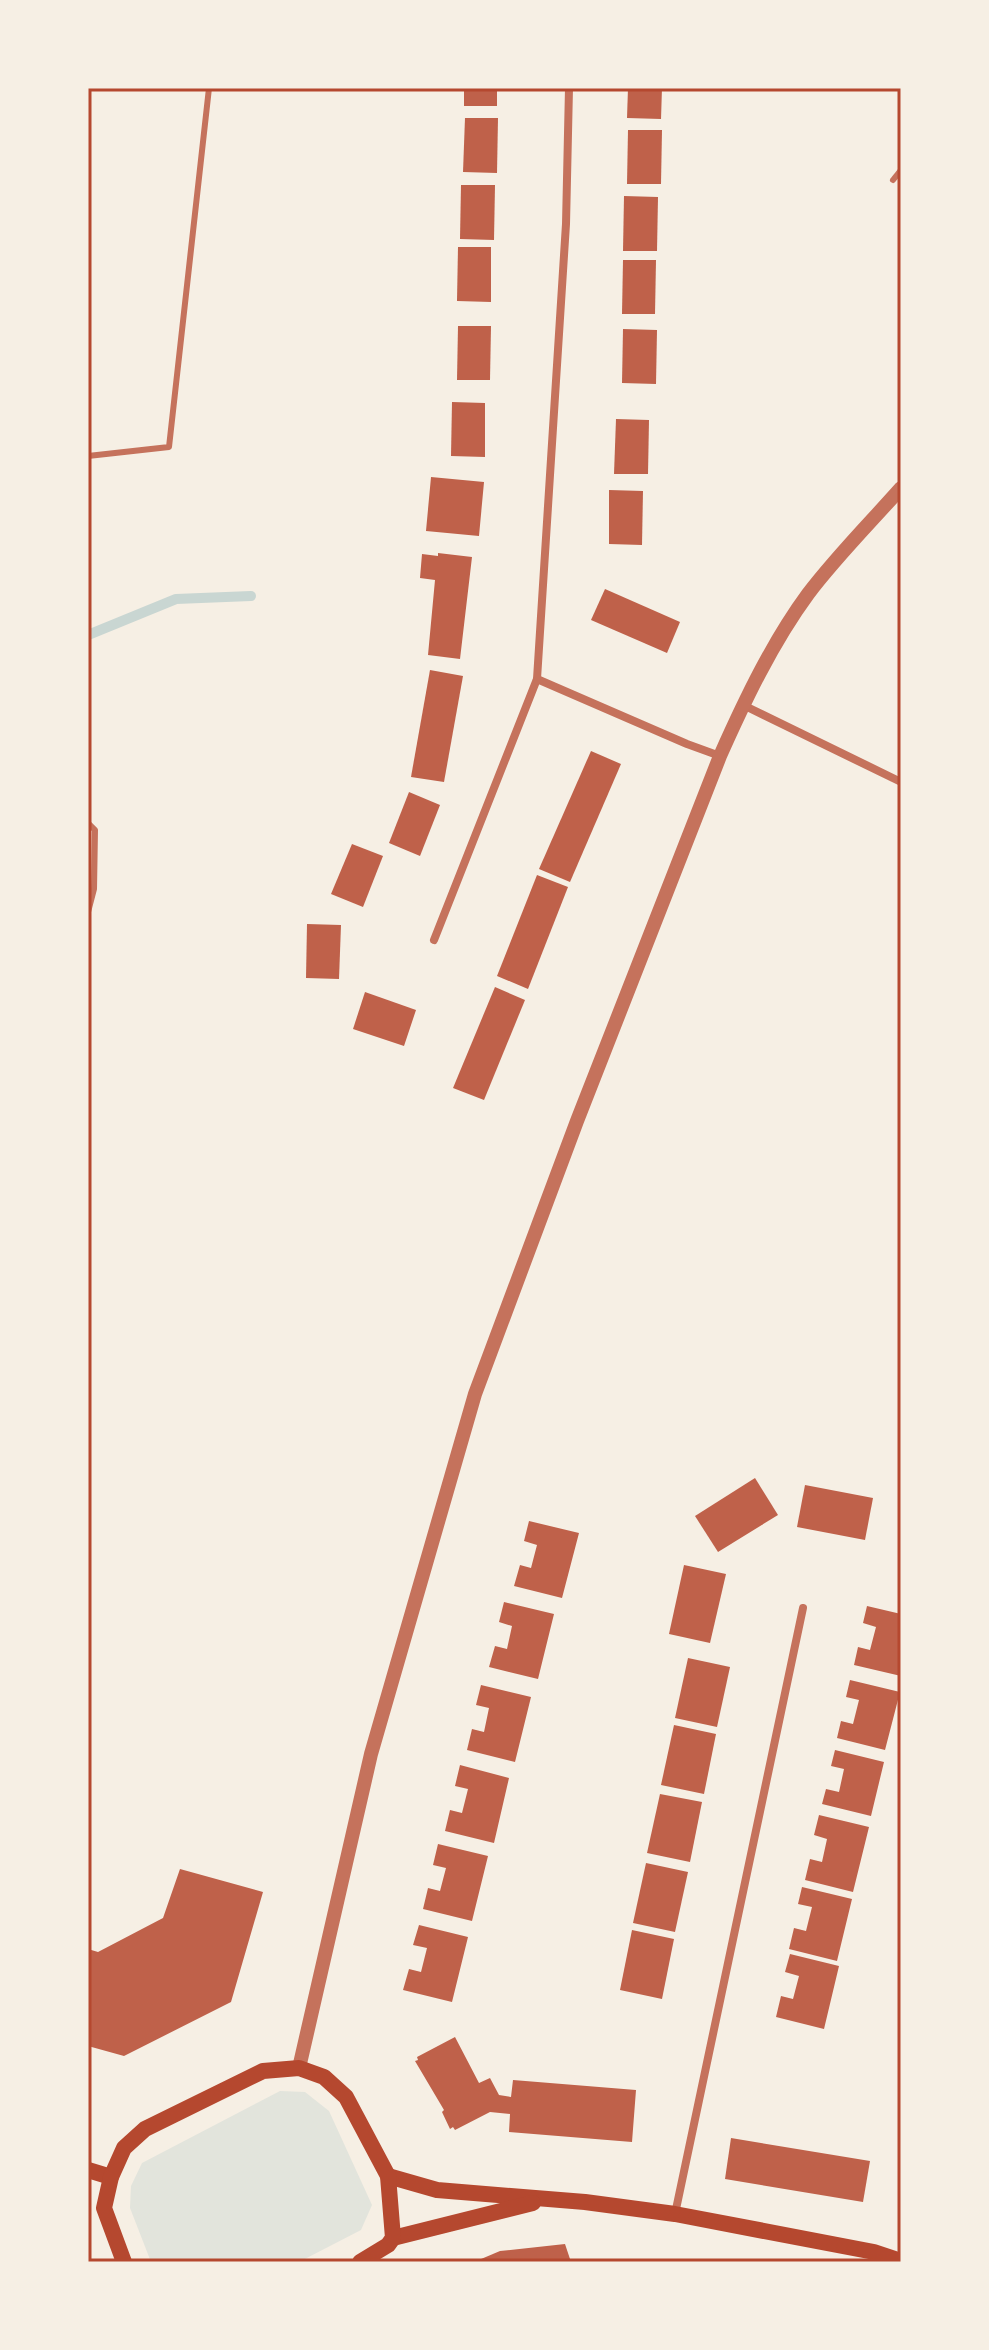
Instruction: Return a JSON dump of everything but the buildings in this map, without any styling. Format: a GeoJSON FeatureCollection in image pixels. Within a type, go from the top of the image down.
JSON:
{"type":"FeatureCollection","features":[{"type":"Feature","properties":{"kind":"main road"},"geometry":{"type":"LineString","coordinates":[[124,2262],[104,2208],[111,2177],[124,2148],[145,2129],[263,2071],[299,2068],[324,2077],[346,2097],[388,2176],[393,2238],[388,2245],[360,2262]]}},
{"type":"Feature","properties":{"kind":"main road"},"geometry":{"type":"LineString","coordinates":[[88,2170],[111,2177]]}},
{"type":"Feature","properties":{"kind":"main road"},"geometry":{"type":"LineString","coordinates":[[388,2176],[437,2190],[585,2202],[675,2214],[874,2252],[901,2261]]}},
{"type":"Feature","properties":{"kind":"main road"},"geometry":{"type":"LineString","coordinates":[[393,2238],[546,2200]]}},
{"type":"Feature","properties":{"kind":"street"},"geometry":{"type":"LineString","coordinates":[[434,940],[537,679],[566,224],[569,88]]}},
{"type":"Feature","properties":{"kind":"street"},"geometry":{"type":"LineString","coordinates":[[299,2068],[371,1754],[475,1394],[577,1121],[720,756],[743,705],[777,642],[808,594],[901,488]]}},
{"type":"Feature","properties":{"kind":"street"},"geometry":{"type":"LineString","coordinates":[[537,679],[720,756]]}},
{"type":"Feature","properties":{"kind":"street"},"geometry":{"type":"LineString","coordinates":[[743,705],[901,782]]}},
{"type":"Feature","properties":{"kind":"street"},"geometry":{"type":"LineString","coordinates":[[675,2214],[803,1608]]}},
{"type":"Feature","properties":{"kind":"lane"},"geometry":{"type":"LineString","coordinates":[[88,456],[169,447],[209,88]]}},
{"type":"Feature","properties":{"kind":"lane"},"geometry":{"type":"LineString","coordinates":[[893,180],[901,170]]}},
{"type":"Feature","properties":{"kind":"lane"},"geometry":{"type":"LineString","coordinates":[[88,823],[95,830],[94,889],[88,912]]}},
{"type":"Feature","properties":{"kind":"shaded area"},"geometry":{"type":"Polygon","coordinates":[[[280,2091],[305,2092],[329,2111],[372,2205],[361,2230],[299,2262],[151,2262],[130,2208],[131,2186],[142,2163],[280,2091]]]}},
{"type":"Feature","properties":{"kind":"waterway"},"geometry":{"type":"LineString","coordinates":[[88,635],[176,599],[251,596]]}}]}
